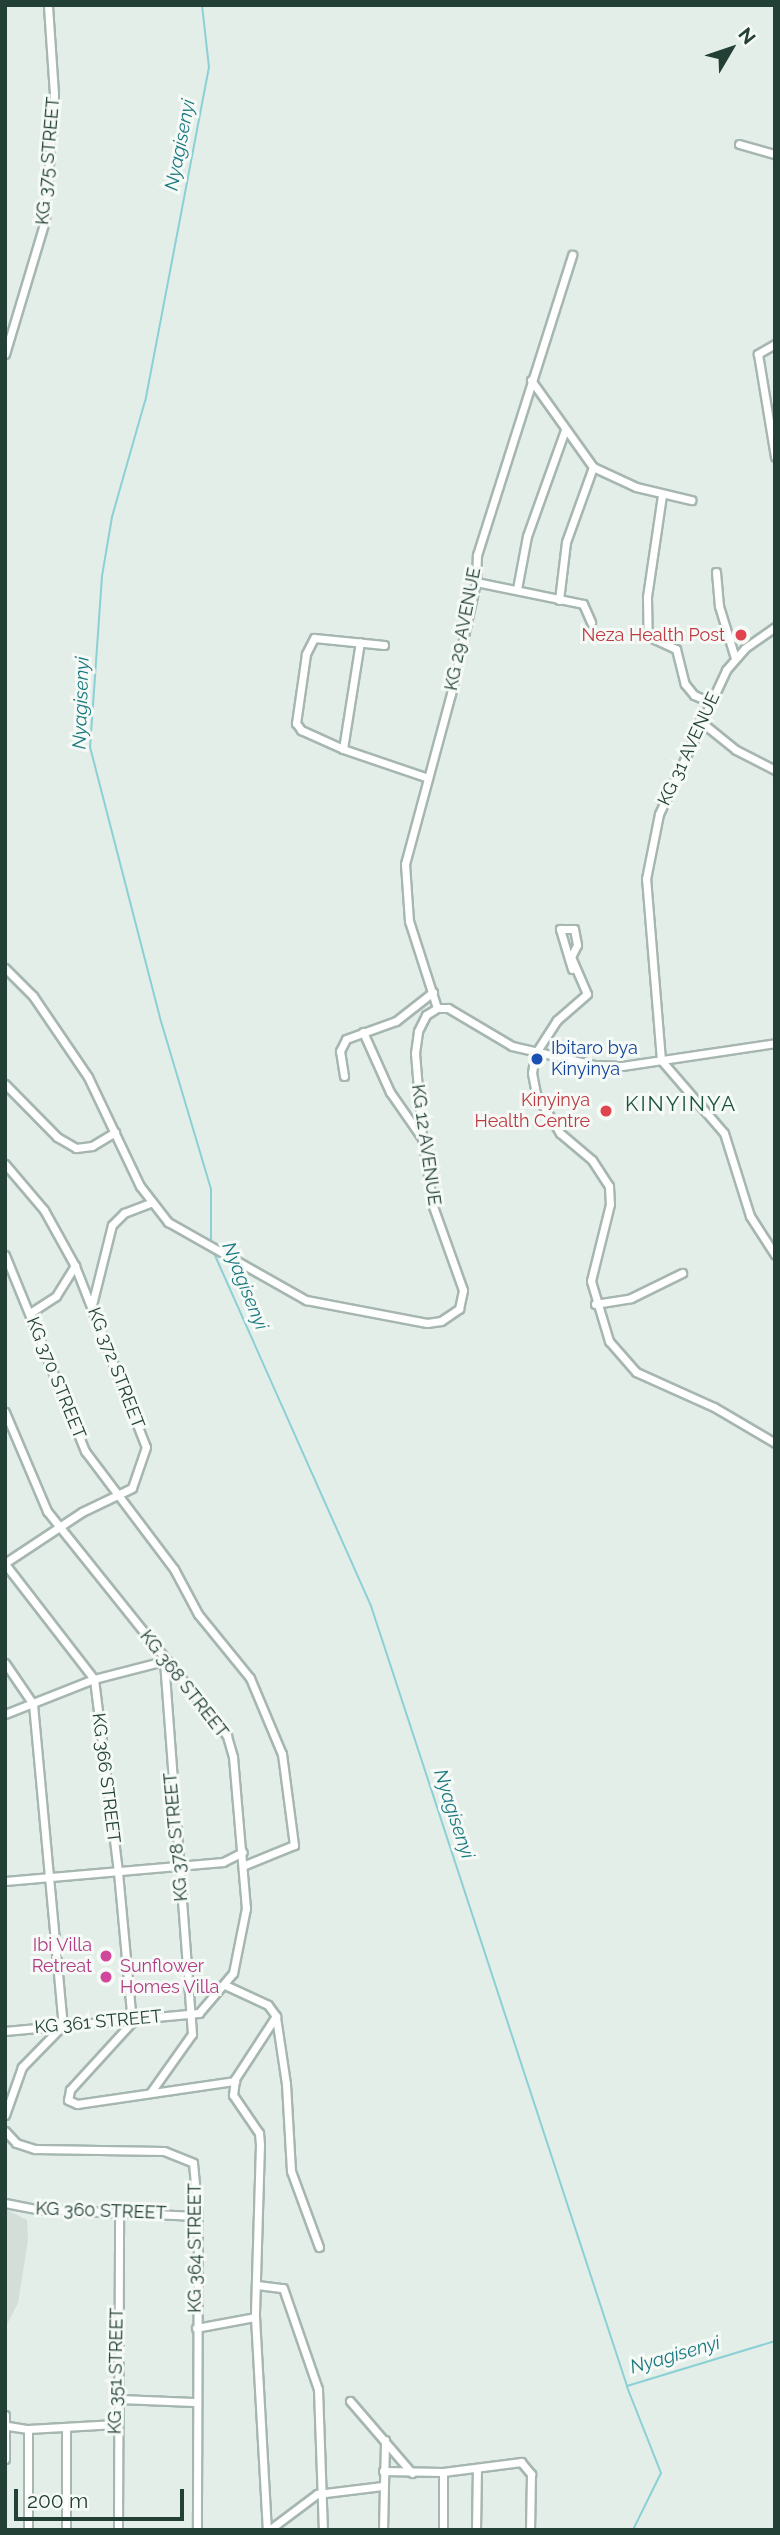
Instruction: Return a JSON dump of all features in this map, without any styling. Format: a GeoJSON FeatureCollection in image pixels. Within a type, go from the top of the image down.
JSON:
{"type":"FeatureCollection","features":[{"type":"Feature","properties":{"kind":"street","name":"KG 375 STREET"},"geometry":{"type":"LineString","coordinates":[[5,354],[45,221],[54,93],[48,5]]}},
{"type":"Feature","properties":{"kind":"street"},"geometry":{"type":"LineString","coordinates":[[739,144],[775,154]]}},
{"type":"Feature","properties":{"kind":"street","name":"KG 29 AVENUE"},"geometry":{"type":"LineString","coordinates":[[437,1008],[409,921],[403,885],[410,839],[428,778],[476,582],[480,543],[572,255]]}},
{"type":"Feature","properties":{"kind":"street"},"geometry":{"type":"LineString","coordinates":[[775,344],[758,354],[775,457]]}},
{"type":"Feature","properties":{"kind":"street"},"geometry":{"type":"LineString","coordinates":[[531,380],[593,467],[662,495],[691,500]]}},
{"type":"Feature","properties":{"kind":"street"},"geometry":{"type":"LineString","coordinates":[[517,589],[527,536],[565,430]]}},
{"type":"Feature","properties":{"kind":"street"},"geometry":{"type":"LineString","coordinates":[[559,600],[566,542],[593,467]]}},
{"type":"Feature","properties":{"kind":"street"},"geometry":{"type":"LineString","coordinates":[[662,495],[647,597],[648,636],[676,649],[685,684],[694,695],[710,702]]}},
{"type":"Feature","properties":{"kind":"street"},"geometry":{"type":"LineString","coordinates":[[716,572],[724,629],[735,658]]}},
{"type":"Feature","properties":{"kind":"street"},"geometry":{"type":"LineString","coordinates":[[476,582],[583,604],[591,622]]}},
{"type":"Feature","properties":{"kind":"street","name":"KG 31 AVENUE"},"geometry":{"type":"LineString","coordinates":[[661,1060],[646,878],[659,814],[700,721],[735,658],[775,627]]}},
{"type":"Feature","properties":{"kind":"street"},"geometry":{"type":"LineString","coordinates":[[384,645],[314,638],[306,654],[295,710],[301,730],[343,749],[428,778]]}},
{"type":"Feature","properties":{"kind":"street"},"geometry":{"type":"LineString","coordinates":[[343,749],[360,642]]}},
{"type":"Feature","properties":{"kind":"street"},"geometry":{"type":"LineString","coordinates":[[700,721],[736,750],[775,771]]}},
{"type":"Feature","properties":{"kind":"street"},"geometry":{"type":"LineString","coordinates":[[572,969],[560,929],[574,929],[576,945],[571,957],[587,994],[557,1020],[535,1054],[532,1073],[536,1094],[560,1133],[592,1160],[609,1186],[610,1203],[592,1266],[595,1304],[609,1341],[626,1366],[714,1407],[775,1443]]}},
{"type":"Feature","properties":{"kind":"street","name":"KG 12 AVENUE"},"geometry":{"type":"LineString","coordinates":[[5,968],[51,1020],[88,1077],[150,1203],[168,1222],[223,1256],[317,1304],[427,1322],[449,1317],[459,1309],[463,1290],[433,1206],[422,1138],[415,1053],[421,1022],[437,1008]]}},
{"type":"Feature","properties":{"kind":"street"},"geometry":{"type":"LineString","coordinates":[[344,1076],[341,1046],[363,1032],[404,1017],[433,992]]}},
{"type":"Feature","properties":{"kind":"street"},"geometry":{"type":"LineString","coordinates":[[437,1008],[457,1012],[498,1039],[535,1054],[594,1065],[661,1060],[775,1043]]}},
{"type":"Feature","properties":{"kind":"street"},"geometry":{"type":"LineString","coordinates":[[363,1032],[390,1092],[422,1138]]}},
{"type":"Feature","properties":{"kind":"street"},"geometry":{"type":"LineString","coordinates":[[661,1060],[724,1133],[750,1216],[775,1255]]}},
{"type":"Feature","properties":{"kind":"street"},"geometry":{"type":"LineString","coordinates":[[5,1084],[57,1137],[76,1148],[92,1146],[115,1132]]}},
{"type":"Feature","properties":{"kind":"street","name":"KG 372 STREET"},"geometry":{"type":"LineString","coordinates":[[5,1164],[44,1210],[75,1266],[146,1444],[136,1484],[5,1563]]}},
{"type":"Feature","properties":{"kind":"street"},"geometry":{"type":"LineString","coordinates":[[92,1306],[112,1224],[124,1213],[150,1203]]}},
{"type":"Feature","properties":{"kind":"street","name":"KG 370 STREET"},"geometry":{"type":"LineString","coordinates":[[5,1255],[85,1451],[115,1496],[162,1553],[198,1614],[250,1678],[282,1754],[294,1845],[245,1865]]}},
{"type":"Feature","properties":{"kind":"street"},"geometry":{"type":"LineString","coordinates":[[30,1313],[56,1296],[75,1266]]}},
{"type":"Feature","properties":{"kind":"street"},"geometry":{"type":"LineString","coordinates":[[595,1304],[631,1298],[682,1273]]}},
{"type":"Feature","properties":{"kind":"street","name":"KG 368 STREET"},"geometry":{"type":"LineString","coordinates":[[5,1412],[40,1497],[59,1529],[230,1743],[245,1865],[240,1954],[225,1985],[206,2008],[190,2014]]}},
{"type":"Feature","properties":{"kind":"street"},"geometry":{"type":"LineString","coordinates":[[5,1563],[94,1679]]}},
{"type":"Feature","properties":{"kind":"street"},"geometry":{"type":"LineString","coordinates":[[5,1714],[94,1679],[164,1661]]}},
{"type":"Feature","properties":{"kind":"street","name":"KG 378 STREET"},"geometry":{"type":"LineString","coordinates":[[150,2093],[191,2038],[164,1661]]}},
{"type":"Feature","properties":{"kind":"street"},"geometry":{"type":"LineString","coordinates":[[5,1663],[33,1704],[63,2025],[22,2067],[5,2115]]}},
{"type":"Feature","properties":{"kind":"street","name":"KG 366 STREET"},"geometry":{"type":"LineString","coordinates":[[94,1679],[118,1872],[132,2022]]}},
{"type":"Feature","properties":{"kind":"street"},"geometry":{"type":"LineString","coordinates":[[5,1881],[223,1862],[243,1852]]}},
{"type":"Feature","properties":{"kind":"street"},"geometry":{"type":"LineString","coordinates":[[225,1985],[268,2005],[276,2016],[286,2084],[291,2171],[319,2247]]}},
{"type":"Feature","properties":{"kind":"street","name":"KG 361 STREET"},"geometry":{"type":"LineString","coordinates":[[5,2031],[132,2022],[190,2014]]}},
{"type":"Feature","properties":{"kind":"street"},"geometry":{"type":"LineString","coordinates":[[276,2016],[235,2081],[235,2100],[258,2133],[260,2144],[255,2317],[268,2530],[324,2493],[383,2486]]}},
{"type":"Feature","properties":{"kind":"street"},"geometry":{"type":"LineString","coordinates":[[132,2022],[67,2098],[77,2104],[235,2081]]}},
{"type":"Feature","properties":{"kind":"street","name":"KG 364 STREET"},"geometry":{"type":"LineString","coordinates":[[5,2131],[16,2143],[35,2149],[178,2153],[192,2163],[198,2216],[197,2530]]}},
{"type":"Feature","properties":{"kind":"street","name":"KG 360 STREET"},"geometry":{"type":"LineString","coordinates":[[5,2203],[36,2209],[198,2216]]}},
{"type":"Feature","properties":{"kind":"street","name":"KG 351 STREET"},"geometry":{"type":"LineString","coordinates":[[118,2530],[116,2424],[119,2212]]}},
{"type":"Feature","properties":{"kind":"street"},"geometry":{"type":"LineString","coordinates":[[257,2285],[283,2288],[306,2348],[318,2394],[324,2493],[323,2530]]}},
{"type":"Feature","properties":{"kind":"street"},"geometry":{"type":"LineString","coordinates":[[196,2328],[255,2317]]}},
{"type":"Feature","properties":{"kind":"street"},"geometry":{"type":"LineString","coordinates":[[117,2399],[196,2402]]}},
{"type":"Feature","properties":{"kind":"street"},"geometry":{"type":"LineString","coordinates":[[350,2401],[412,2473]]}},
{"type":"Feature","properties":{"kind":"street"},"geometry":{"type":"LineString","coordinates":[[5,2415],[8,2426],[5,2459]]}},
{"type":"Feature","properties":{"kind":"street"},"geometry":{"type":"LineString","coordinates":[[8,2426],[28,2429],[116,2424]]}},
{"type":"Feature","properties":{"kind":"street"},"geometry":{"type":"LineString","coordinates":[[66,2427],[66,2530]]}},
{"type":"Feature","properties":{"kind":"street"},"geometry":{"type":"LineString","coordinates":[[28,2429],[28,2530]]}},
{"type":"Feature","properties":{"kind":"street"},"geometry":{"type":"LineString","coordinates":[[383,2530],[385,2440]]}},
{"type":"Feature","properties":{"kind":"street"},"geometry":{"type":"LineString","coordinates":[[383,2471],[443,2472],[513,2462],[528,2466],[530,2530]]}},
{"type":"Feature","properties":{"kind":"street"},"geometry":{"type":"LineString","coordinates":[[476,2530],[477,2468]]}},
{"type":"Feature","properties":{"kind":"street"},"geometry":{"type":"LineString","coordinates":[[443,2472],[443,2530]]}},
{"type":"Feature","properties":{"kind":"shaded area"},"geometry":{"type":"Polygon","coordinates":[[[5,2209],[27,2220],[28,2240],[18,2303],[5,2328],[5,2209]]]}},
{"type":"Feature","properties":{"kind":"waterway","name":"Nyagisenyi"},"geometry":{"type":"LineString","coordinates":[[202,5],[209,67],[145,401],[112,517],[102,576],[90,747],[160,1018],[211,1189],[211,1242]]}},
{"type":"Feature","properties":{"kind":"waterway","name":"Nyagisenyi"},"geometry":{"type":"LineString","coordinates":[[213,1251],[371,1606],[627,2386],[775,2341]]}},
{"type":"Feature","properties":{"kind":"waterway"},"geometry":{"type":"LineString","coordinates":[[627,2387],[661,2473],[633,2530]]}},
{"type":"Feature","properties":{"kind":"place","name":"Neza Health Post"},"geometry":{"type":"Point","coordinates":[741,635]}},
{"type":"Feature","properties":{"kind":"place","name":"Ibitaro bya Kinyinya"},"geometry":{"type":"Point","coordinates":[537,1059]}},
{"type":"Feature","properties":{"kind":"place","name":"Kinyinya Health Centre"},"geometry":{"type":"Point","coordinates":[606,1111]}},
{"type":"Feature","properties":{"kind":"place","name":"Ibi Villa Retreat"},"geometry":{"type":"Point","coordinates":[106,1956]}},
{"type":"Feature","properties":{"kind":"place","name":"Sunflower Homes Villa"},"geometry":{"type":"Point","coordinates":[106,1977]}},
{"type":"Feature","properties":{"kind":"district","name":"KINYINYA"},"geometry":{"type":"Point","coordinates":[681,1104]}}]}
